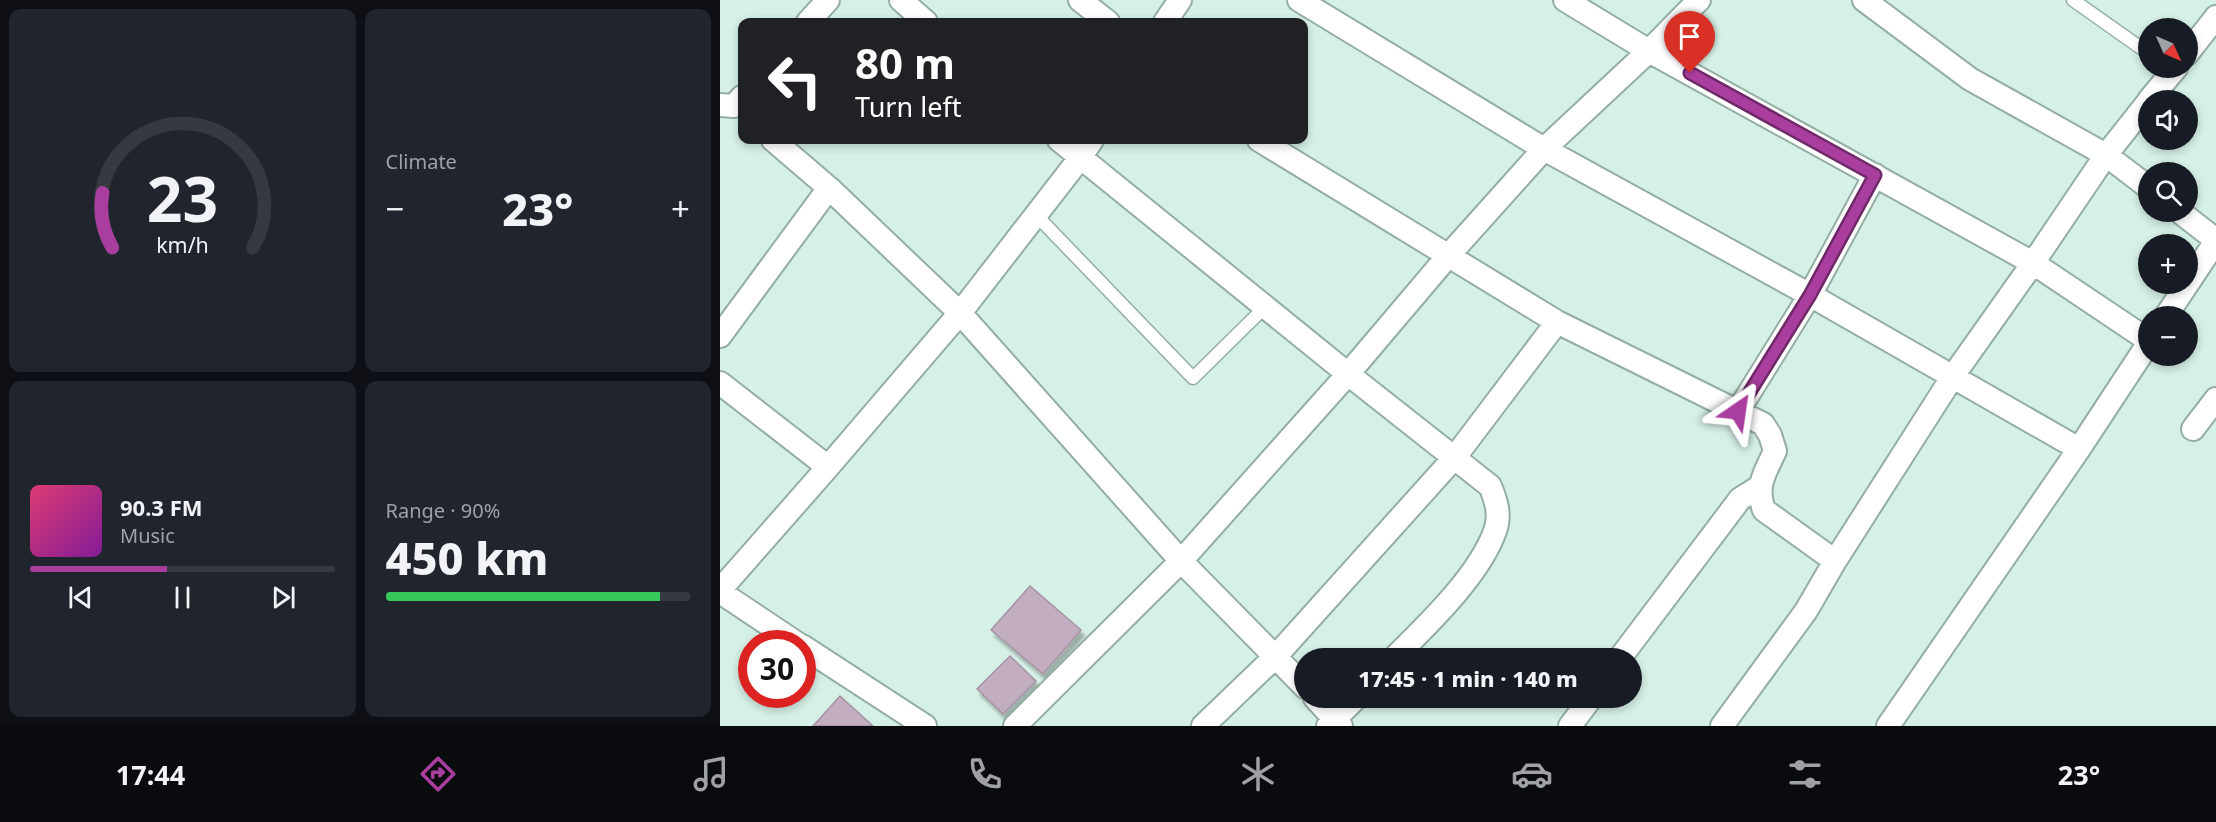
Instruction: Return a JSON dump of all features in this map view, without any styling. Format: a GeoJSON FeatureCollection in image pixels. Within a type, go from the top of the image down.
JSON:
{"type":"FeatureCollection","features":[{"type":"Feature","properties":{"kind":"street"},"geometry":{"type":"LineString","coordinates":[[812,18],[828,0]]}},
{"type":"Feature","properties":{"kind":"street"},"geometry":{"type":"LineString","coordinates":[[901,0],[921,18]]}},
{"type":"Feature","properties":{"kind":"street"},"geometry":{"type":"LineString","coordinates":[[1080,0],[1103,18]]}},
{"type":"Feature","properties":{"kind":"street"},"geometry":{"type":"LineString","coordinates":[[1168,18],[1180,0]]}},
{"type":"Feature","properties":{"kind":"street"},"geometry":{"type":"LineString","coordinates":[[1299,0],[1544,149],[1810,295],[2079,449]]}},
{"type":"Feature","properties":{"kind":"street"},"geometry":{"type":"LineString","coordinates":[[1564,0],[1649,51],[2033,263],[2138,335]]}},
{"type":"Feature","properties":{"kind":"street"},"geometry":{"type":"LineString","coordinates":[[1016,726],[1181,561],[1544,149],[1649,51],[1699,0]]}},
{"type":"Feature","properties":{"kind":"street"},"geometry":{"type":"LineString","coordinates":[[1864,0],[1970,79],[2106,155],[2138,179]]}},
{"type":"Feature","properties":{"kind":"street"},"geometry":{"type":"LineString","coordinates":[[2210,0],[2216,4]]}},
{"type":"Feature","properties":{"kind":"street"},"geometry":{"type":"LineString","coordinates":[[2198,39],[2216,17]]}},
{"type":"Feature","properties":{"kind":"street"},"geometry":{"type":"LineString","coordinates":[[1722,726],[1806,611],[1835,561],[1953,376],[2106,155],[2138,115]]}},
{"type":"Feature","properties":{"kind":"street"},"geometry":{"type":"LineString","coordinates":[[778,144],[829,188],[960,313],[1181,561],[1294,675]]}},
{"type":"Feature","properties":{"kind":"street"},"geometry":{"type":"LineString","coordinates":[[1071,144],[1086,149],[1265,307],[1490,486],[1498,505],[1496,530],[1478,563],[1437,614],[1404,648]]}},
{"type":"Feature","properties":{"kind":"street"},"geometry":{"type":"LineString","coordinates":[[1266,144],[1557,322],[1763,424],[1770,435],[1774,451],[1759,487],[1764,510],[1835,561]]}},
{"type":"Feature","properties":{"kind":"street"},"geometry":{"type":"LineString","coordinates":[[777,630],[720,591],[960,313],[1086,149]]}},
{"type":"Feature","properties":{"kind":"street"},"geometry":{"type":"LineString","coordinates":[[1738,411],[1810,295],[1875,175]]}},
{"type":"Feature","properties":{"kind":"street"},"geometry":{"type":"LineString","coordinates":[[720,336],[829,188]]}},
{"type":"Feature","properties":{"kind":"street"},"geometry":{"type":"LineString","coordinates":[[2173,306],[2216,241],[2192,222]]}},
{"type":"Feature","properties":{"kind":"street"},"geometry":{"type":"LineString","coordinates":[[1203,726],[1276,656],[1455,457],[1557,322]]}},
{"type":"Feature","properties":{"kind":"street"},"geometry":{"type":"LineString","coordinates":[[1888,726],[2079,449],[2138,358]]}},
{"type":"Feature","properties":{"kind":"street"},"geometry":{"type":"LineString","coordinates":[[720,383],[828,467]]}},
{"type":"Feature","properties":{"kind":"street"},"geometry":{"type":"LineString","coordinates":[[2193,429],[2216,399]]}},
{"type":"Feature","properties":{"kind":"street"},"geometry":{"type":"LineString","coordinates":[[1628,648],[1740,499],[1759,487]]}},
{"type":"Feature","properties":{"kind":"street"},"geometry":{"type":"LineString","coordinates":[[816,655],[925,726]]}},
{"type":"Feature","properties":{"kind":"street"},"geometry":{"type":"LineString","coordinates":[[1323,708],[1335,724],[1348,708]]}},
{"type":"Feature","properties":{"kind":"street"},"geometry":{"type":"LineString","coordinates":[[1570,726],[1584,708]]}},
{"type":"Feature","properties":{"kind":"lane"},"geometry":{"type":"LineString","coordinates":[[2073,0],[2138,46]]}},
{"type":"Feature","properties":{"kind":"lane"},"geometry":{"type":"LineString","coordinates":[[1036,215],[1193,378],[1265,307]]}},
{"type":"Feature","properties":{"kind":"building"},"geometry":{"type":"Polygon","coordinates":[[[1030,586],[1081,630],[1043,674],[991,630],[1030,586]]]}},
{"type":"Feature","properties":{"kind":"building"},"geometry":{"type":"Polygon","coordinates":[[[1010,656],[1036,681],[1003,714],[977,689],[1010,656]]]}},
{"type":"Feature","properties":{"kind":"building"},"geometry":{"type":"Polygon","coordinates":[[[840,696],[873,726],[813,726],[840,696]]]}},
{"type":"Feature","properties":{"kind":"route"},"geometry":{"type":"LineString","coordinates":[[1690,73],[1875,175],[1810,295],[1738,411]]}}]}
